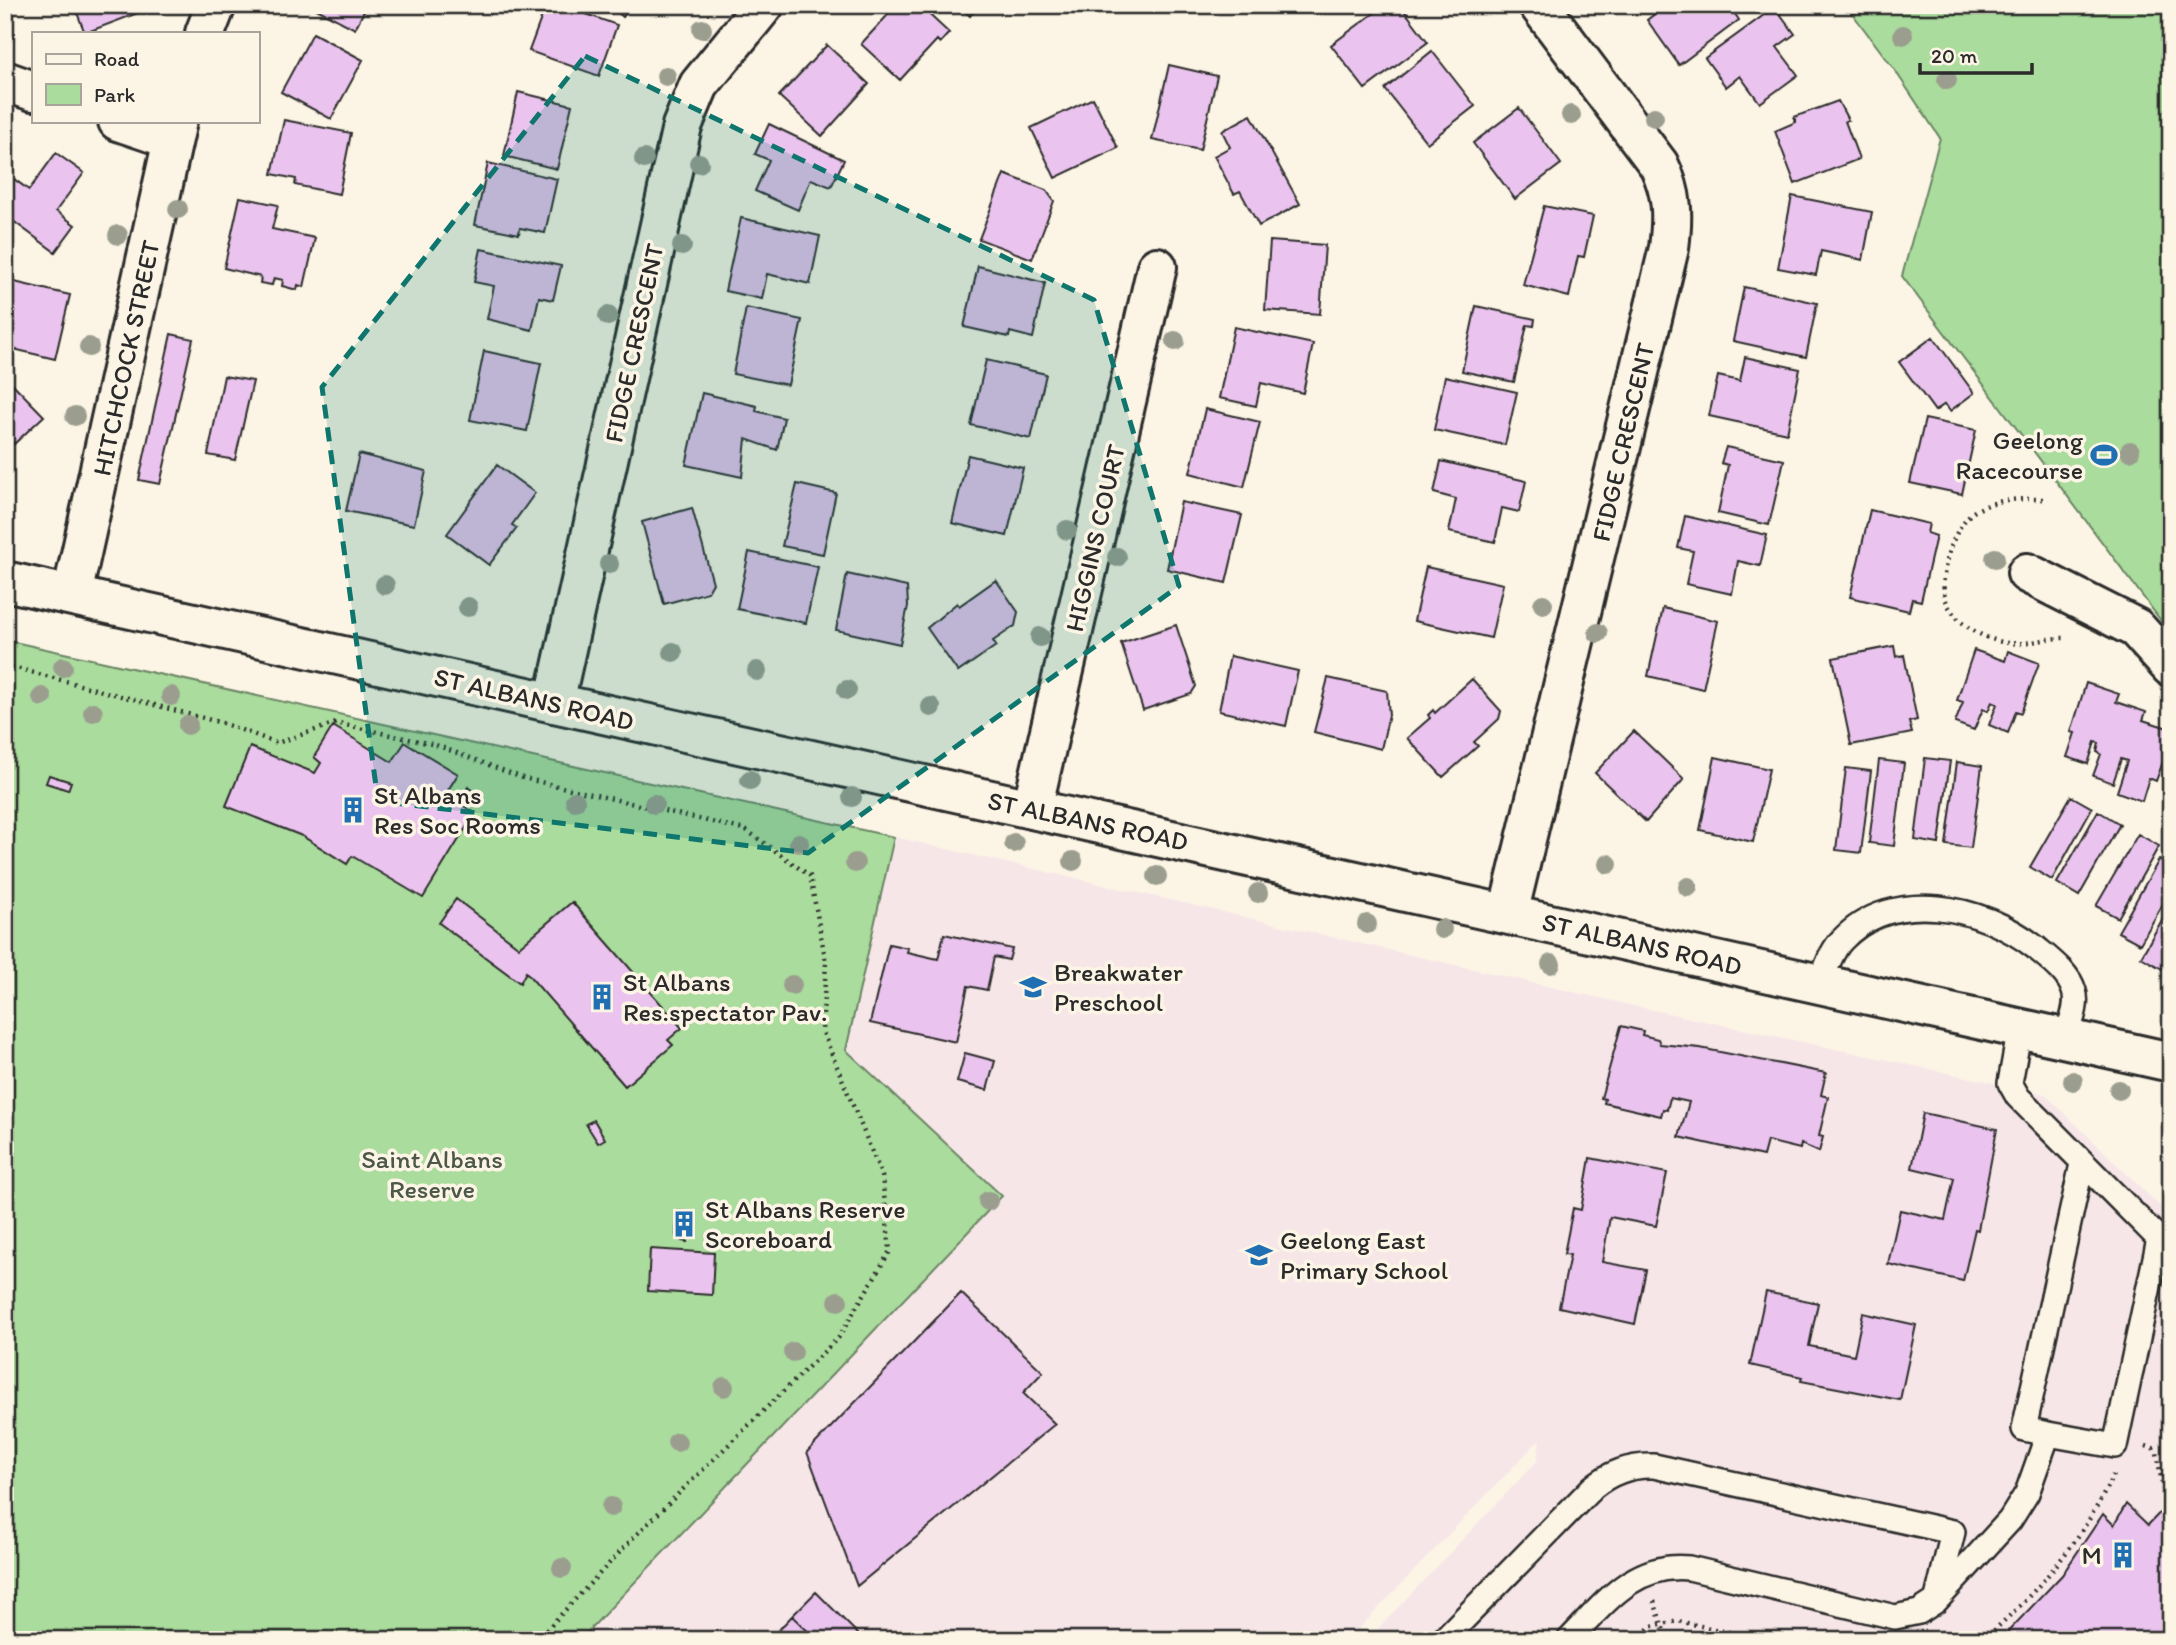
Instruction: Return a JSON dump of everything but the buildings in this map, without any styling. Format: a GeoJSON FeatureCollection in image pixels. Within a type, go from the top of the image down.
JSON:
{"type":"FeatureCollection","features":[{"type":"Feature","properties":{"kind":"street"},"geometry":{"type":"LineString","coordinates":[[205,32],[216,5]]}},
{"type":"Feature","properties":{"kind":"street","name":"FIDGE CRESCENT"},"geometry":{"type":"LineString","coordinates":[[554,703],[681,126],[699,85],[764,5]]}},
{"type":"Feature","properties":{"kind":"street","name":"FIDGE CRESCENT"},"geometry":{"type":"LineString","coordinates":[[1508,914],[1666,262],[1674,211],[1669,186],[1659,165],[1539,5]]}},
{"type":"Feature","properties":{"kind":"street"},"geometry":{"type":"LineString","coordinates":[[5,81],[32,91]]}},
{"type":"Feature","properties":{"kind":"street"},"geometry":{"type":"LineString","coordinates":[[124,122],[174,130]]}},
{"type":"Feature","properties":{"kind":"street","name":"HITCHCOCK STREET"},"geometry":{"type":"LineString","coordinates":[[72,596],[99,485],[174,130]]}},
{"type":"Feature","properties":{"kind":"street","name":"HIGGINS COURT"},"geometry":{"type":"LineString","coordinates":[[1032,809],[1157,267]]}},
{"type":"Feature","properties":{"kind":"street"},"geometry":{"type":"LineString","coordinates":[[2027,573],[2136,628],[2171,667]]}},
{"type":"Feature","properties":{"kind":"street","name":"ST ALBANS ROAD"},"geometry":{"type":"LineString","coordinates":[[5,581],[2170,1060]]}},
{"type":"Feature","properties":{"kind":"lane"},"geometry":{"type":"LineString","coordinates":[[1820,983],[1840,942],[1866,923],[1903,909],[1958,911],[2014,932],[2068,979],[2076,999],[2066,1038]]}},
{"type":"Feature","properties":{"kind":"lane"},"geometry":{"type":"LineString","coordinates":[[2020,1028],[2012,1088],[2029,1111],[2165,1245],[2115,1446],[2024,1429],[2081,1164]]}},
{"type":"Feature","properties":{"kind":"lane"},"geometry":{"type":"LineString","coordinates":[[1569,1640],[1627,1582],[1662,1568],[1689,1568],[1895,1617],[1919,1612],[1937,1601],[1991,1544],[2019,1507],[2048,1434]]}},
{"type":"Feature","properties":{"kind":"lane"},"geometry":{"type":"LineString","coordinates":[[1443,1640],[1592,1487],[1612,1474],[1645,1466],[1953,1532],[1937,1601]]}},
{"type":"Feature","properties":{"kind":"path"},"geometry":{"type":"LineString","coordinates":[[5,665],[222,723],[277,743],[336,723],[436,745],[477,758],[523,778],[746,830],[810,876],[826,963],[822,1030],[881,1176],[890,1251],[839,1336],[633,1538],[537,1640]]}},
{"type":"Feature","properties":{"kind":"path"},"geometry":{"type":"LineString","coordinates":[[2139,1446],[2151,1447],[2155,1451],[2165,1504]]}},
{"type":"Feature","properties":{"kind":"path"},"geometry":{"type":"LineString","coordinates":[[1983,1640],[2023,1603],[2058,1563],[2099,1504],[2115,1472]]}},
{"type":"Feature","properties":{"kind":"path"},"geometry":{"type":"LineString","coordinates":[[1637,1640],[1651,1626],[1678,1622],[1765,1640]]}},
{"type":"Feature","properties":{"kind":"highlighted area"},"geometry":{"type":"Polygon","coordinates":[[[585,56],[1094,300],[1179,586],[808,853],[378,801],[322,387],[585,56]]]}},
{"type":"Feature","properties":{"kind":"shaded area"},"geometry":{"type":"Polygon","coordinates":[[[894,837],[1630,1005],[2045,1094],[2171,1217],[2171,1640],[1367,1640],[1537,1461],[1540,1439],[1348,1640],[571,1640],[1002,1197],[846,1050],[894,837]]]}},
{"type":"Feature","properties":{"kind":"green space","name":"Geelong Racecourse"},"geometry":{"type":"Polygon","coordinates":[[[1846,5],[2171,5],[2171,634],[1902,276],[1940,138],[1894,69],[1846,5]]]}},
{"type":"Feature","properties":{"kind":"green space","name":"Saint Albans Reserve"},"geometry":{"type":"Polygon","coordinates":[[[5,640],[894,837],[846,1050],[1002,1196],[580,1640],[5,1640],[5,640]]]}},
{"type":"Feature","properties":{"kind":"place","name":"Geelong Racecourse"},"geometry":{"type":"Point","coordinates":[2104,455]}},
{"type":"Feature","properties":{"kind":"place","name":"St Albans Res Soc Rooms"},"geometry":{"type":"Point","coordinates":[353,810]}},
{"type":"Feature","properties":{"kind":"place","name":"Breakwater Preschool"},"geometry":{"type":"Point","coordinates":[1033,987]}},
{"type":"Feature","properties":{"kind":"place","name":"St Albans Res.spectator Pav."},"geometry":{"type":"Point","coordinates":[602,997]}},
{"type":"Feature","properties":{"kind":"place","name":"St Albans Reserve Scoreboard"},"geometry":{"type":"Point","coordinates":[684,1224]}},
{"type":"Feature","properties":{"kind":"place","name":"Geelong East Primary School"},"geometry":{"type":"Point","coordinates":[1259,1255]}},
{"type":"Feature","properties":{"kind":"place","name":"M"},"geometry":{"type":"Point","coordinates":[2123,1555]}}]}
